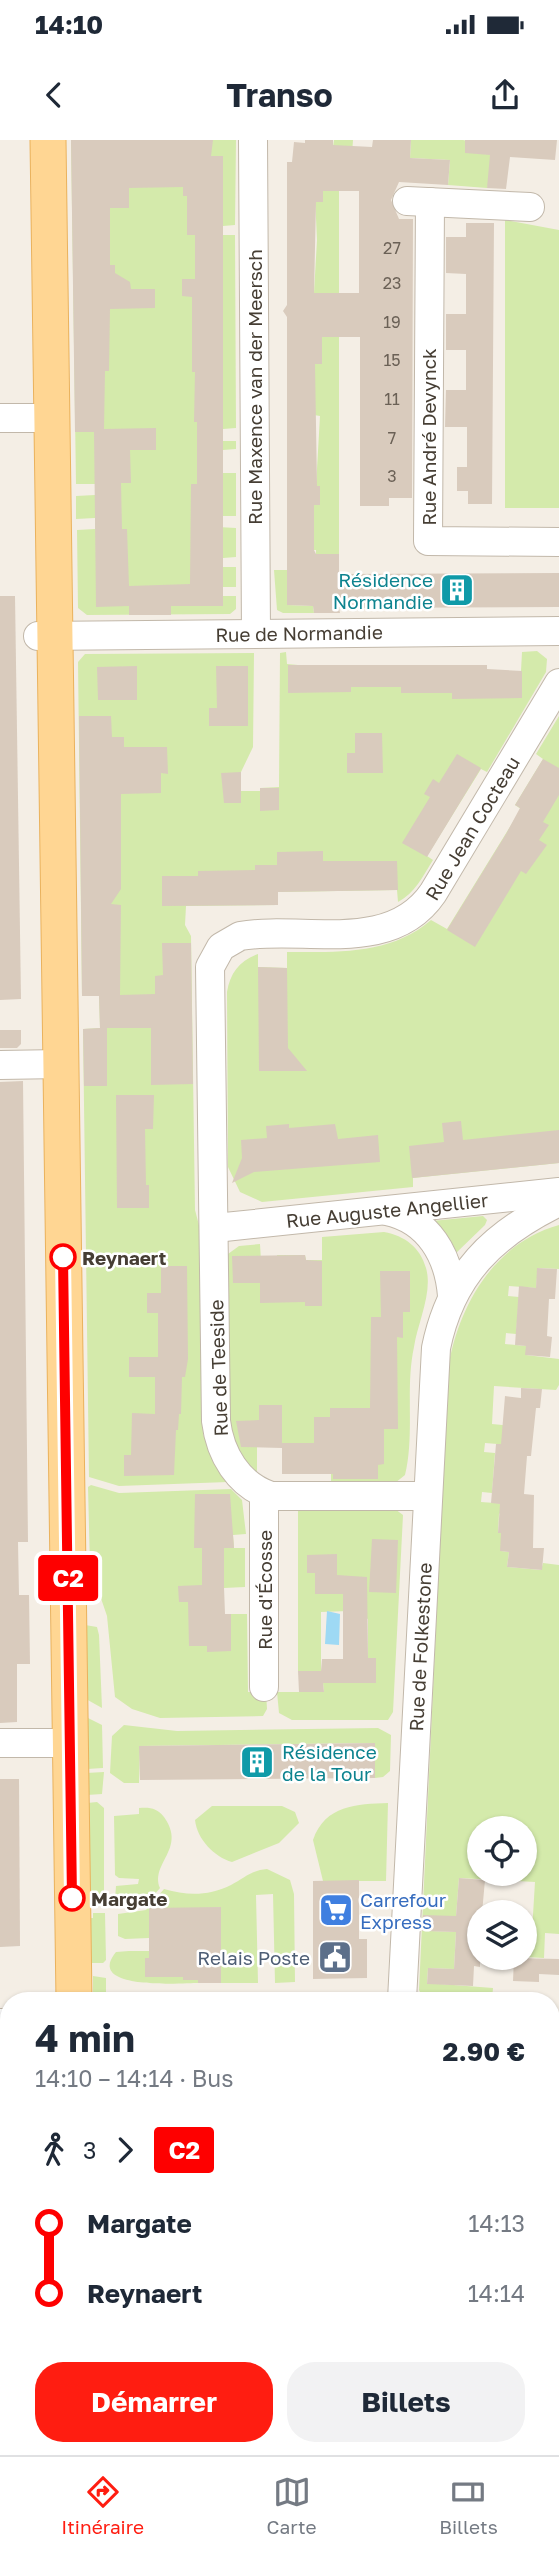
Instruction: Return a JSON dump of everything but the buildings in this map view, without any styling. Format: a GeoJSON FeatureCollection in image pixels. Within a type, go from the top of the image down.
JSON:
{"type":"FeatureCollection","features":[{"type":"Feature","properties":{"kind":"main road"},"geometry":{"type":"LineString","coordinates":[[32,140],[44,418]]}},
{"type":"Feature","properties":{"kind":"main road"},"geometry":{"type":"LineString","coordinates":[[48,140],[44,418],[61,1743],[56,1992]]}},
{"type":"Feature","properties":{"kind":"main road"},"geometry":{"type":"LineString","coordinates":[[61,1743],[74,1992]]}},
{"type":"Feature","properties":{"kind":"street","name":"Rue Maxence van der Meersch"},"geometry":{"type":"LineString","coordinates":[[253,140],[256,634]]}},
{"type":"Feature","properties":{"kind":"street","name":"Rue André Devynck"},"geometry":{"type":"LineString","coordinates":[[530,207],[418,202],[428,541],[559,542]]}},
{"type":"Feature","properties":{"kind":"street"},"geometry":{"type":"LineString","coordinates":[[0,418],[44,418]]}},
{"type":"Feature","properties":{"kind":"street","name":"Rue de Normandie"},"geometry":{"type":"LineString","coordinates":[[47,635],[559,631]]}},
{"type":"Feature","properties":{"kind":"street","name":"Rue Jean Cocteau"},"geometry":{"type":"LineString","coordinates":[[215,1228],[209,975],[216,953],[227,942],[240,936],[372,931],[403,921],[419,910],[433,893],[559,683]]}},
{"type":"Feature","properties":{"kind":"street"},"geometry":{"type":"LineString","coordinates":[[0,1065],[53,1064]]}},
{"type":"Feature","properties":{"kind":"street","name":"Rue Auguste Angellier"},"geometry":{"type":"LineString","coordinates":[[215,1228],[559,1192]]}},
{"type":"Feature","properties":{"kind":"street","name":"Rue de Folkestone"},"geometry":{"type":"LineString","coordinates":[[402,1992],[434,1360],[452,1296],[466,1275],[495,1241],[520,1222],[559,1202]]}},
{"type":"Feature","properties":{"kind":"street","name":"Rue de Folkestone"},"geometry":{"type":"LineString","coordinates":[[382,1210],[411,1220],[432,1238],[445,1261],[452,1296]]}},
{"type":"Feature","properties":{"kind":"street","name":"Rue de Teeside"},"geometry":{"type":"LineString","coordinates":[[215,1228],[218,1432],[234,1471],[250,1486],[264,1493],[286,1498],[427,1496]]}},
{"type":"Feature","properties":{"kind":"street","name":"Rue d'Écosse"},"geometry":{"type":"LineString","coordinates":[[264,1493],[264,1687]]}},
{"type":"Feature","properties":{"kind":"street"},"geometry":{"type":"LineString","coordinates":[[0,1743],[61,1743]]}},
{"type":"Feature","properties":{"kind":"green space"},"geometry":{"type":"Polygon","coordinates":[[[71,140],[236,140],[235,225],[223,226],[223,235],[235,235],[236,428],[223,429],[223,441],[236,441],[236,449],[223,450],[223,473],[236,473],[236,516],[219,516],[218,527],[236,528],[236,557],[223,558],[223,567],[236,567],[236,587],[223,587],[223,596],[236,596],[236,609],[230,614],[87,615],[78,608],[77,530],[95,529],[95,518],[76,519],[76,496],[95,495],[95,484],[76,484],[71,140]]]}},
{"type":"Feature","properties":{"kind":"green space"},"geometry":{"type":"Polygon","coordinates":[[[334,140],[353,140],[352,154],[332,191],[339,191],[339,293],[314,293],[317,240],[313,152],[332,154],[334,140]]]}},
{"type":"Feature","properties":{"kind":"green space"},"geometry":{"type":"Polygon","coordinates":[[[411,140],[463,140],[500,149],[487,188],[448,185],[450,160],[410,158],[411,140]]]}},
{"type":"Feature","properties":{"kind":"green space"},"geometry":{"type":"Polygon","coordinates":[[[505,220],[559,230],[559,508],[505,508],[505,220]]]}},
{"type":"Feature","properties":{"kind":"green space"},"geometry":{"type":"Polygon","coordinates":[[[322,325],[332,337],[339,337],[339,554],[331,554],[316,570],[316,550],[287,550],[287,538],[313,538],[314,505],[320,505],[320,487],[316,486],[320,416],[314,415],[315,364],[322,363],[322,325]]]}},
{"type":"Feature","properties":{"kind":"green space"},"geometry":{"type":"Polygon","coordinates":[[[274,570],[287,570],[287,605],[313,606],[314,613],[283,613],[277,610],[274,570]]]}},
{"type":"Feature","properties":{"kind":"green space"},"geometry":{"type":"Polygon","coordinates":[[[537,651],[547,659],[546,672],[487,772],[481,769],[427,856],[433,860],[422,878],[404,898],[398,902],[397,890],[278,892],[278,905],[186,906],[185,925],[191,936],[195,1210],[200,1229],[203,1434],[216,1467],[228,1482],[119,1486],[89,1477],[83,1029],[100,1028],[99,996],[82,996],[78,662],[85,654],[254,653],[253,747],[241,772],[241,791],[260,791],[260,788],[279,787],[280,653],[286,652],[287,664],[298,665],[487,665],[487,671],[521,671],[522,652],[537,651]]]}},
{"type":"Feature","properties":{"kind":"green space"},"geometry":{"type":"Polygon","coordinates":[[[559,716],[559,1163],[413,1178],[413,1187],[262,1202],[240,1192],[228,1167],[227,992],[233,973],[246,960],[258,954],[258,967],[287,968],[287,952],[344,951],[381,946],[399,940],[431,920],[447,929],[521,809],[515,805],[543,759],[536,754],[559,716]]]}},
{"type":"Feature","properties":{"kind":"green space"},"geometry":{"type":"Polygon","coordinates":[[[483,1216],[487,1220],[485,1225],[455,1254],[432,1221],[483,1216]]]}},
{"type":"Feature","properties":{"kind":"green space"},"geometry":{"type":"Polygon","coordinates":[[[559,1225],[559,1269],[538,1268],[536,1288],[509,1286],[508,1296],[519,1297],[516,1334],[506,1333],[505,1344],[526,1346],[526,1355],[559,1359],[559,1385],[556,1390],[494,1386],[492,1424],[513,1426],[511,1445],[485,1443],[484,1452],[495,1453],[492,1493],[482,1492],[481,1502],[509,1504],[499,1514],[498,1533],[501,1533],[501,1551],[509,1552],[507,1567],[541,1570],[543,1563],[559,1565],[559,1934],[545,1933],[544,1958],[537,1958],[537,1900],[534,1900],[535,1886],[537,1886],[537,1816],[467,1816],[467,1878],[459,1878],[456,1916],[431,1916],[430,1931],[456,1932],[454,1969],[428,1968],[427,1983],[493,1988],[493,1992],[420,1992],[448,1369],[460,1322],[470,1300],[498,1262],[516,1246],[559,1225]]]}},
{"type":"Feature","properties":{"kind":"green space"},"geometry":{"type":"Polygon","coordinates":[[[384,1232],[399,1236],[416,1248],[428,1277],[411,1363],[409,1443],[405,1475],[395,1483],[331,1485],[331,1468],[282,1443],[257,1447],[257,1474],[246,1466],[228,1430],[228,1254],[239,1246],[260,1244],[261,1261],[277,1260],[277,1255],[305,1255],[306,1260],[322,1260],[322,1237],[384,1232]]]}},
{"type":"Feature","properties":{"kind":"green space"},"geometry":{"type":"Polygon","coordinates":[[[91,1485],[119,1493],[231,1489],[242,1500],[246,1534],[233,1535],[234,1548],[245,1548],[245,1587],[224,1588],[224,1602],[219,1614],[247,1614],[248,1692],[266,1692],[267,1709],[263,1716],[160,1718],[132,1709],[115,1697],[107,1616],[90,1566],[88,1487],[91,1485]]]}},
{"type":"Feature","properties":{"kind":"green space"},"geometry":{"type":"Polygon","coordinates":[[[298,1506],[395,1509],[403,1515],[393,1712],[388,1720],[292,1720],[279,1713],[277,1692],[324,1692],[323,1683],[375,1683],[368,1658],[368,1619],[349,1611],[321,1612],[321,1671],[298,1671],[298,1506]]]}},
{"type":"Feature","properties":{"kind":"green space"},"geometry":{"type":"Polygon","coordinates":[[[85,1625],[97,1627],[99,1635],[102,1708],[86,1699],[85,1625]]]}},
{"type":"Feature","properties":{"kind":"green space"},"geometry":{"type":"Polygon","coordinates":[[[86,1717],[102,1725],[103,1768],[87,1769],[86,1717]]]}},
{"type":"Feature","properties":{"kind":"green space"},"geometry":{"type":"Polygon","coordinates":[[[124,1725],[177,1731],[378,1728],[391,1735],[390,1771],[383,1777],[375,1778],[374,1743],[140,1746],[139,1783],[124,1783],[110,1773],[112,1736],[124,1725]]]}},
{"type":"Feature","properties":{"kind":"green space"},"geometry":{"type":"Polygon","coordinates":[[[104,1772],[102,1794],[87,1795],[86,1773],[104,1772]]]}},
{"type":"Feature","properties":{"kind":"green space"},"geometry":{"type":"Polygon","coordinates":[[[97,1802],[104,1808],[104,1902],[101,1906],[93,1906],[93,1892],[85,1892],[87,1803],[97,1802]]]}},
{"type":"Feature","properties":{"kind":"green space"},"geometry":{"type":"Polygon","coordinates":[[[388,1803],[386,1881],[323,1881],[313,1840],[318,1828],[334,1813],[343,1809],[388,1803]]]}},
{"type":"Feature","properties":{"kind":"green space"},"geometry":{"type":"Polygon","coordinates":[[[212,1806],[282,1806],[295,1812],[299,1823],[279,1843],[232,1862],[219,1856],[208,1846],[196,1827],[195,1820],[212,1806]]]}},
{"type":"Feature","properties":{"kind":"green space"},"geometry":{"type":"Polygon","coordinates":[[[139,1808],[159,1812],[170,1828],[172,1838],[158,1879],[160,1888],[149,1901],[120,1904],[115,1899],[116,1886],[138,1884],[139,1879],[119,1878],[115,1875],[114,1816],[139,1814],[139,1808]]]}},
{"type":"Feature","properties":{"kind":"green space"},"geometry":{"type":"Polygon","coordinates":[[[267,1869],[290,1880],[294,1894],[295,1982],[275,1983],[273,1894],[256,1895],[258,1983],[221,1983],[221,1907],[172,1912],[171,1908],[149,1908],[149,1938],[125,1939],[118,1936],[118,1914],[146,1910],[164,1889],[190,1894],[206,1893],[223,1889],[252,1873],[267,1869]]]}},
{"type":"Feature","properties":{"kind":"green space"},"geometry":{"type":"Polygon","coordinates":[[[93,1913],[105,1913],[106,1960],[103,1963],[87,1963],[86,1918],[93,1918],[93,1913]]]}},
{"type":"Feature","properties":{"kind":"green space"},"geometry":{"type":"Polygon","coordinates":[[[149,1951],[149,1958],[145,1959],[145,1977],[183,1977],[184,1980],[198,1980],[198,1983],[157,1983],[124,1979],[113,1973],[110,1965],[116,1952],[149,1951]]]}},
{"type":"Feature","properties":{"kind":"green space"},"geometry":{"type":"Polygon","coordinates":[[[93,1976],[106,1978],[106,1992],[93,1992],[93,1976]]]}},
{"type":"Feature","properties":{"kind":"water"},"geometry":{"type":"Polygon","coordinates":[[[327,1611],[340,1614],[339,1645],[325,1644],[327,1611]]]}},
{"type":"Feature","properties":{"kind":"bus line","name":"C2"},"geometry":{"type":"LineString","coordinates":[[63,1257],[72,1898]]}},
{"type":"Feature","properties":{"kind":"place","name":"Résidence Normandie"},"geometry":{"type":"Point","coordinates":[457,590]}},
{"type":"Feature","properties":{"kind":"place","name":"Reynaert"},"geometry":{"type":"Point","coordinates":[63,1257]}},
{"type":"Feature","properties":{"kind":"place","name":"Résidence de la Tour"},"geometry":{"type":"Point","coordinates":[257,1762]}},
{"type":"Feature","properties":{"kind":"place","name":"Margate"},"geometry":{"type":"Point","coordinates":[72,1898]}},
{"type":"Feature","properties":{"kind":"place","name":"Carrefour Express"},"geometry":{"type":"Point","coordinates":[336,1910]}},
{"type":"Feature","properties":{"kind":"place","name":"Relais Poste"},"geometry":{"type":"Point","coordinates":[335,1957]}}]}
